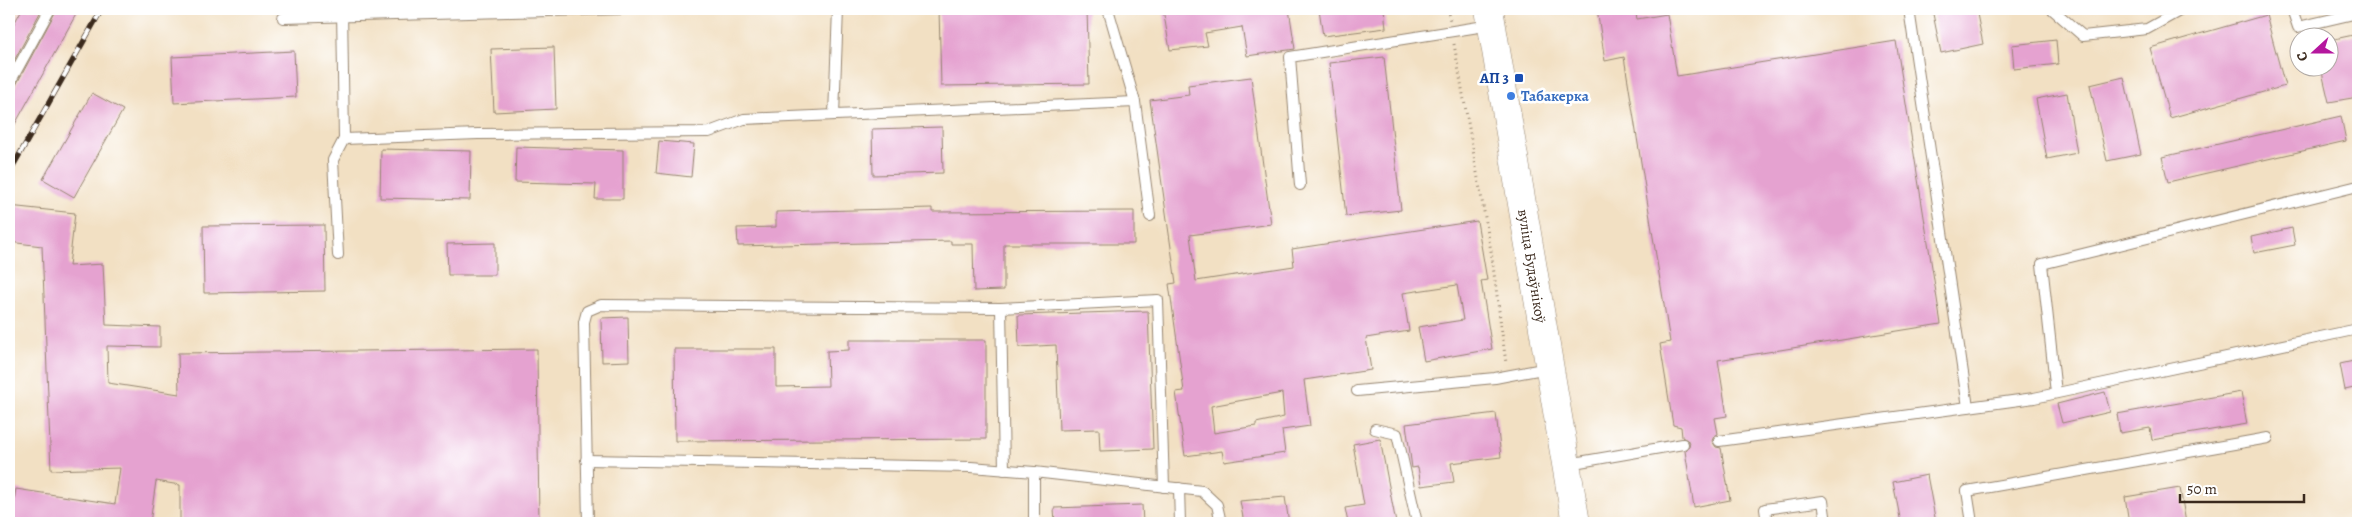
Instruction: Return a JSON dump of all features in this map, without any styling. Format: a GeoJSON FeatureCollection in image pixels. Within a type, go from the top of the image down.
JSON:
{"type":"FeatureCollection","features":[{"type":"Feature","properties":{"kind":"main road","name":"вуліца Будаўнікоў"},"geometry":{"type":"LineString","coordinates":[[1491,17],[1576,523]]}},
{"type":"Feature","properties":{"kind":"lane"},"geometry":{"type":"LineString","coordinates":[[9,84],[50,9]]}},
{"type":"Feature","properties":{"kind":"lane"},"geometry":{"type":"LineString","coordinates":[[283,18],[342,12],[623,9]]}},
{"type":"Feature","properties":{"kind":"lane"},"geometry":{"type":"LineString","coordinates":[[834,115],[838,9]]}},
{"type":"Feature","properties":{"kind":"lane"},"geometry":{"type":"LineString","coordinates":[[1108,9],[1135,102],[1150,216]]}},
{"type":"Feature","properties":{"kind":"lane"},"geometry":{"type":"LineString","coordinates":[[1909,9],[1968,407]]}},
{"type":"Feature","properties":{"kind":"lane"},"geometry":{"type":"LineString","coordinates":[[2052,9],[2083,36],[2147,29],[2183,9]]}},
{"type":"Feature","properties":{"kind":"lane"},"geometry":{"type":"LineString","coordinates":[[2292,9],[2298,27],[2358,13]]}},
{"type":"Feature","properties":{"kind":"lane"},"geometry":{"type":"LineString","coordinates":[[338,255],[333,160],[344,139],[342,12]]}},
{"type":"Feature","properties":{"kind":"lane"},"geometry":{"type":"LineString","coordinates":[[1300,186],[1290,57],[1452,32],[1491,17]]}},
{"type":"Feature","properties":{"kind":"lane"},"geometry":{"type":"LineString","coordinates":[[344,139],[478,134],[709,132],[744,119],[1135,102]]}},
{"type":"Feature","properties":{"kind":"lane"},"geometry":{"type":"LineString","coordinates":[[2056,393],[2042,264],[2358,186]]}},
{"type":"Feature","properties":{"kind":"lane"},"geometry":{"type":"LineString","coordinates":[[588,523],[584,322],[587,311],[601,305],[1001,308],[1158,300],[1164,487]]}},
{"type":"Feature","properties":{"kind":"lane"},"geometry":{"type":"LineString","coordinates":[[1001,308],[1004,470]]}},
{"type":"Feature","properties":{"kind":"lane"},"geometry":{"type":"LineString","coordinates":[[1720,441],[2056,393],[2358,329]]}},
{"type":"Feature","properties":{"kind":"lane"},"geometry":{"type":"LineString","coordinates":[[1357,391],[1508,376],[1549,368]]}},
{"type":"Feature","properties":{"kind":"lane"},"geometry":{"type":"LineString","coordinates":[[1375,428],[1397,434],[1417,523]]}},
{"type":"Feature","properties":{"kind":"lane"},"geometry":{"type":"LineString","coordinates":[[1972,523],[1966,491],[2268,438]]}},
{"type":"Feature","properties":{"kind":"lane"},"geometry":{"type":"LineString","coordinates":[[1567,465],[1684,444]]}},
{"type":"Feature","properties":{"kind":"lane"},"geometry":{"type":"LineString","coordinates":[[586,460],[971,467],[1034,472],[1202,491],[1217,505],[1221,523]]}},
{"type":"Feature","properties":{"kind":"lane"},"geometry":{"type":"LineString","coordinates":[[1034,472],[1034,523]]}},
{"type":"Feature","properties":{"kind":"lane"},"geometry":{"type":"LineString","coordinates":[[1179,488],[1180,523]]}},
{"type":"Feature","properties":{"kind":"lane"},"geometry":{"type":"LineString","coordinates":[[1768,523],[1765,509],[1823,502],[1826,523]]}},
{"type":"Feature","properties":{"kind":"path"},"geometry":{"type":"LineString","coordinates":[[1448,9],[1491,251],[1508,376]]}},
{"type":"Feature","properties":{"kind":"building"},"geometry":{"type":"Polygon","coordinates":[[[22,9],[42,9],[9,70],[9,33],[22,9]]]}},
{"type":"Feature","properties":{"kind":"building"},"geometry":{"type":"Polygon","coordinates":[[[57,9],[79,9],[9,135],[9,91],[15,87],[57,9]]]}},
{"type":"Feature","properties":{"kind":"building"},"geometry":{"type":"Polygon","coordinates":[[[939,9],[1087,9],[1089,84],[941,86],[939,9]]]}},
{"type":"Feature","properties":{"kind":"building"},"geometry":{"type":"Polygon","coordinates":[[[1163,9],[1289,9],[1295,49],[1247,56],[1242,27],[1205,33],[1208,46],[1170,50],[1163,9]]]}},
{"type":"Feature","properties":{"kind":"building"},"geometry":{"type":"Polygon","coordinates":[[[1319,9],[1384,9],[1386,28],[1323,36],[1319,9]]]}},
{"type":"Feature","properties":{"kind":"building"},"geometry":{"type":"Polygon","coordinates":[[[1597,9],[1635,9],[1637,19],[1667,14],[1677,76],[1896,41],[1941,324],[1718,360],[1727,416],[1715,418],[1718,434],[1714,436],[1712,441],[1716,447],[1721,448],[1730,500],[1694,507],[1685,451],[1689,447],[1690,442],[1682,437],[1681,427],[1673,425],[1660,344],[1670,342],[1624,57],[1605,61],[1597,9]]]}},
{"type":"Feature","properties":{"kind":"building"},"geometry":{"type":"Polygon","coordinates":[[[1932,9],[1976,9],[1983,44],[1941,53],[1932,9]]]}},
{"type":"Feature","properties":{"kind":"building"},"geometry":{"type":"Polygon","coordinates":[[[2266,15],[2285,86],[2170,118],[2150,48],[2266,15]]]}},
{"type":"Feature","properties":{"kind":"building"},"geometry":{"type":"Polygon","coordinates":[[[2358,34],[2358,97],[2329,102],[2323,78],[2340,78],[2340,38],[2358,34]]]}},
{"type":"Feature","properties":{"kind":"building"},"geometry":{"type":"Polygon","coordinates":[[[2056,40],[2058,64],[2014,69],[2012,45],[2056,40]]]}},
{"type":"Feature","properties":{"kind":"building"},"geometry":{"type":"Polygon","coordinates":[[[554,47],[556,109],[494,112],[491,49],[554,47]]]}},
{"type":"Feature","properties":{"kind":"building"},"geometry":{"type":"Polygon","coordinates":[[[294,51],[296,97],[174,103],[172,57],[294,51]]]}},
{"type":"Feature","properties":{"kind":"building"},"geometry":{"type":"Polygon","coordinates":[[[1384,57],[1401,210],[1346,216],[1329,63],[1384,57]]]}},
{"type":"Feature","properties":{"kind":"building"},"geometry":{"type":"Polygon","coordinates":[[[1251,77],[1271,224],[1190,235],[1196,281],[1294,266],[1292,249],[1477,221],[1487,280],[1481,281],[1492,349],[1424,361],[1418,327],[1463,320],[1457,285],[1403,293],[1409,331],[1366,338],[1371,370],[1304,380],[1310,426],[1282,430],[1285,453],[1224,462],[1222,451],[1185,456],[1176,392],[1184,391],[1169,284],[1176,283],[1150,100],[1189,95],[1188,85],[1251,77]],[[1282,393],[1211,406],[1214,433],[1256,426],[1256,423],[1284,417],[1282,393]]]}},
{"type":"Feature","properties":{"kind":"building"},"geometry":{"type":"Polygon","coordinates":[[[2124,77],[2141,154],[2107,161],[2090,85],[2124,77]]]}},
{"type":"Feature","properties":{"kind":"building"},"geometry":{"type":"Polygon","coordinates":[[[92,93],[123,110],[74,197],[43,179],[92,93]]]}},
{"type":"Feature","properties":{"kind":"building"},"geometry":{"type":"Polygon","coordinates":[[[2067,93],[2077,153],[2047,159],[2036,99],[2067,93]]]}},
{"type":"Feature","properties":{"kind":"building"},"geometry":{"type":"Polygon","coordinates":[[[2341,116],[2346,141],[2168,182],[2162,157],[2341,116]]]}},
{"type":"Feature","properties":{"kind":"building"},"geometry":{"type":"Polygon","coordinates":[[[942,127],[943,173],[873,175],[872,129],[942,127]]]}},
{"type":"Feature","properties":{"kind":"building"},"geometry":{"type":"Polygon","coordinates":[[[659,141],[694,144],[691,177],[656,173],[659,141]]]}},
{"type":"Feature","properties":{"kind":"building"},"geometry":{"type":"Polygon","coordinates":[[[516,147],[623,150],[623,199],[595,199],[596,184],[515,182],[516,147]]]}},
{"type":"Feature","properties":{"kind":"building"},"geometry":{"type":"Polygon","coordinates":[[[381,149],[471,151],[470,200],[380,198],[381,149]]]}},
{"type":"Feature","properties":{"kind":"building"},"geometry":{"type":"Polygon","coordinates":[[[9,206],[75,213],[69,266],[103,264],[106,325],[160,327],[160,347],[107,346],[108,383],[179,394],[178,353],[537,349],[539,523],[180,523],[180,485],[156,481],[150,523],[10,523],[16,489],[115,504],[120,468],[51,470],[42,246],[9,242],[9,206]]]}},
{"type":"Feature","properties":{"kind":"building"},"geometry":{"type":"Polygon","coordinates":[[[932,208],[932,212],[1134,211],[1134,244],[1004,244],[1004,290],[974,291],[973,244],[951,244],[951,241],[738,246],[737,228],[776,227],[776,212],[932,208]]]}},
{"type":"Feature","properties":{"kind":"building"},"geometry":{"type":"Polygon","coordinates":[[[324,225],[325,291],[204,293],[203,226],[324,225]]]}},
{"type":"Feature","properties":{"kind":"building"},"geometry":{"type":"Polygon","coordinates":[[[2292,228],[2295,245],[2254,253],[2251,237],[2292,228]]]}},
{"type":"Feature","properties":{"kind":"building"},"geometry":{"type":"Polygon","coordinates":[[[495,243],[495,275],[448,275],[447,244],[495,243]]]}},
{"type":"Feature","properties":{"kind":"building"},"geometry":{"type":"Polygon","coordinates":[[[1148,311],[1153,449],[1100,451],[1099,429],[1059,430],[1056,345],[1019,347],[1018,315],[1148,311]]]}},
{"type":"Feature","properties":{"kind":"building"},"geometry":{"type":"Polygon","coordinates":[[[628,317],[629,361],[602,362],[601,318],[628,317]]]}},
{"type":"Feature","properties":{"kind":"building"},"geometry":{"type":"Polygon","coordinates":[[[849,340],[986,340],[986,439],[675,441],[674,349],[776,349],[776,387],[828,386],[827,351],[849,350],[849,340]]]}},
{"type":"Feature","properties":{"kind":"building"},"geometry":{"type":"Polygon","coordinates":[[[2358,360],[2358,387],[2345,390],[2340,364],[2358,360]]]}},
{"type":"Feature","properties":{"kind":"building"},"geometry":{"type":"Polygon","coordinates":[[[2105,392],[2110,412],[2062,423],[2057,404],[2105,392]]]}},
{"type":"Feature","properties":{"kind":"building"},"geometry":{"type":"Polygon","coordinates":[[[2241,392],[2247,424],[2152,440],[2150,428],[2120,433],[2117,414],[2241,392]]]}},
{"type":"Feature","properties":{"kind":"building"},"geometry":{"type":"Polygon","coordinates":[[[1496,413],[1501,457],[1451,463],[1454,482],[1421,486],[1418,467],[1412,468],[1406,424],[1496,413]]]}},
{"type":"Feature","properties":{"kind":"building"},"geometry":{"type":"Polygon","coordinates":[[[1380,439],[1396,523],[1348,523],[1345,508],[1364,505],[1353,444],[1380,439]]]}},
{"type":"Feature","properties":{"kind":"building"},"geometry":{"type":"Polygon","coordinates":[[[1927,475],[1936,523],[1901,523],[1893,482],[1927,475]]]}},
{"type":"Feature","properties":{"kind":"building"},"geometry":{"type":"Polygon","coordinates":[[[2180,488],[2186,523],[2129,523],[2125,497],[2180,488]]]}},
{"type":"Feature","properties":{"kind":"building"},"geometry":{"type":"Polygon","coordinates":[[[1285,497],[1289,523],[1244,523],[1240,501],[1285,497]]]}},
{"type":"Feature","properties":{"kind":"building"},"geometry":{"type":"Polygon","coordinates":[[[1142,505],[1143,523],[1055,523],[1054,508],[1142,505]]]}},
{"type":"Feature","properties":{"kind":"railway"},"geometry":{"type":"LineString","coordinates":[[9,173],[102,9]]}},
{"type":"Feature","properties":{"kind":"place","name":"АП 3"},"geometry":{"type":"Point","coordinates":[1519,78]}},
{"type":"Feature","properties":{"kind":"place","name":"Табакерка"},"geometry":{"type":"Point","coordinates":[1511,96]}}]}
